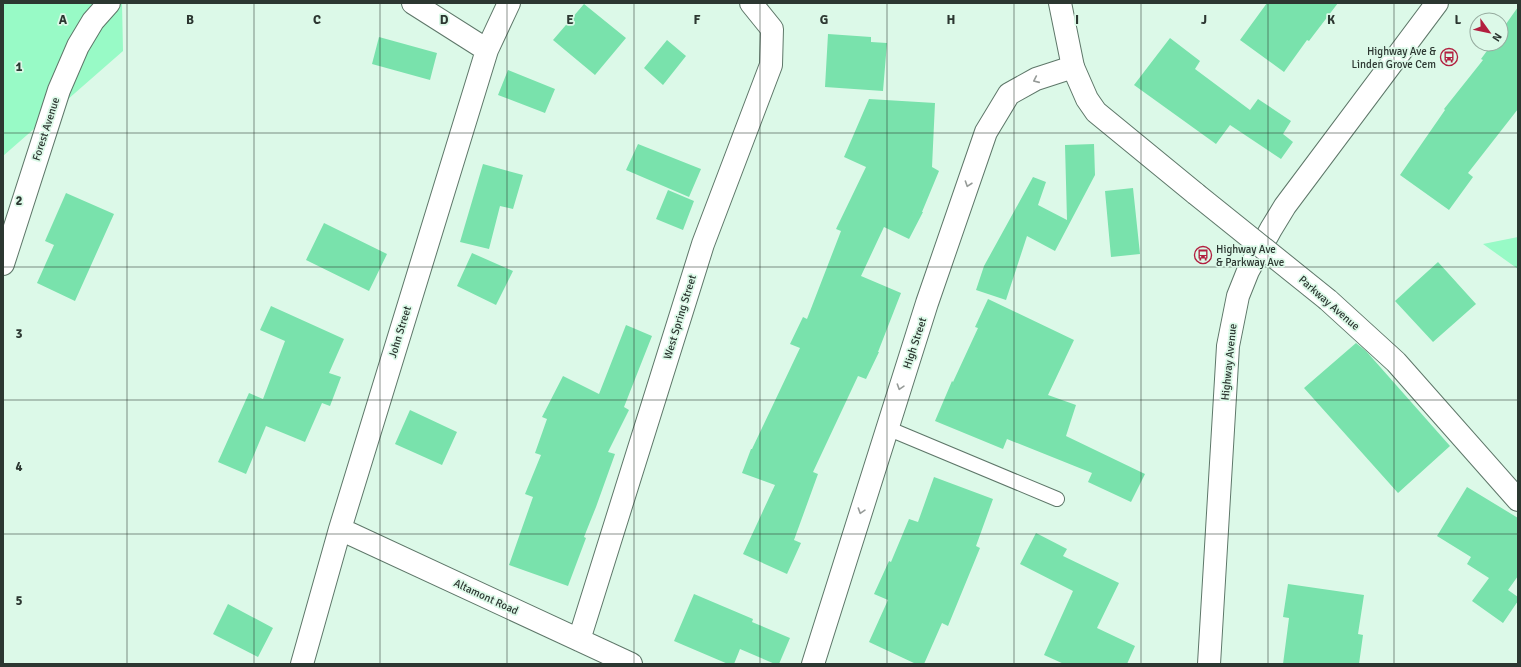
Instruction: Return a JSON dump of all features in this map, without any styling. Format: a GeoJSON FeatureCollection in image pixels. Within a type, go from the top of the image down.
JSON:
{"type":"FeatureCollection","features":[{"type":"Feature","properties":{"kind":"street","name":"Forest Avenue"},"geometry":{"type":"LineString","coordinates":[[3,264],[59,90],[78,46],[93,21],[109,3]]}},
{"type":"Feature","properties":{"kind":"street"},"geometry":{"type":"LineString","coordinates":[[413,3],[487,50]]}},
{"type":"Feature","properties":{"kind":"street","name":"John Street"},"geometry":{"type":"LineString","coordinates":[[302,664],[340,529],[487,50],[509,3]]}},
{"type":"Feature","properties":{"kind":"street","name":"West Spring Street"},"geometry":{"type":"LineString","coordinates":[[579,640],[703,244],[771,65],[772,29],[751,3]]}},
{"type":"Feature","properties":{"kind":"street","name":"Parkway Avenue"},"geometry":{"type":"LineString","coordinates":[[1060,3],[1072,67],[1087,99],[1096,112],[1328,300],[1396,362],[1518,500]]}},
{"type":"Feature","properties":{"kind":"street","name":"Highway Avenue"},"geometry":{"type":"LineString","coordinates":[[1208,664],[1228,346],[1238,296],[1248,271],[1285,206],[1437,3]]}},
{"type":"Feature","properties":{"kind":"street","name":"High Street"},"geometry":{"type":"LineString","coordinates":[[813,664],[927,303],[986,132],[1008,94],[1036,79],[1072,67]]}},
{"type":"Feature","properties":{"kind":"street","name":"Altamont Road"},"geometry":{"type":"LineString","coordinates":[[340,529],[631,664]]}},
{"type":"Feature","properties":{"kind":"lane"},"geometry":{"type":"LineString","coordinates":[[887,428],[1057,499]]}},
{"type":"Feature","properties":{"kind":"green space"},"geometry":{"type":"Polygon","coordinates":[[[3,3],[122,3],[123,51],[3,156],[3,3]]]}},
{"type":"Feature","properties":{"kind":"green space"},"geometry":{"type":"Polygon","coordinates":[[[1518,237],[1518,269],[1483,244],[1518,237]]]}},
{"type":"Feature","properties":{"kind":"building"},"geometry":{"type":"Polygon","coordinates":[[[1267,3],[1338,3],[1309,41],[1307,40],[1284,72],[1240,40],[1267,3]]]}},
{"type":"Feature","properties":{"kind":"building"},"geometry":{"type":"Polygon","coordinates":[[[584,4],[626,38],[595,75],[553,40],[584,4]]]}},
{"type":"Feature","properties":{"kind":"building"},"geometry":{"type":"Polygon","coordinates":[[[1518,7],[1518,109],[1468,173],[1473,177],[1449,210],[1400,175],[1445,110],[1444,109],[1483,60],[1481,59],[1486,52],[1509,52],[1509,20],[1518,7]]]}},
{"type":"Feature","properties":{"kind":"building"},"geometry":{"type":"Polygon","coordinates":[[[828,34],[871,37],[871,42],[887,43],[883,91],[825,87],[828,34]]]}},
{"type":"Feature","properties":{"kind":"building"},"geometry":{"type":"Polygon","coordinates":[[[379,37],[437,53],[430,80],[372,64],[379,37]]]}},
{"type":"Feature","properties":{"kind":"building"},"geometry":{"type":"Polygon","coordinates":[[[1170,38],[1200,61],[1195,69],[1250,110],[1258,99],[1291,121],[1283,134],[1293,142],[1281,159],[1230,125],[1216,144],[1134,85],[1170,38]]]}},
{"type":"Feature","properties":{"kind":"building"},"geometry":{"type":"Polygon","coordinates":[[[667,40],[686,56],[663,85],[644,68],[667,40]]]}},
{"type":"Feature","properties":{"kind":"building"},"geometry":{"type":"Polygon","coordinates":[[[508,70],[555,89],[545,113],[498,95],[508,70]]]}},
{"type":"Feature","properties":{"kind":"building"},"geometry":{"type":"Polygon","coordinates":[[[869,99],[935,103],[932,167],[939,171],[923,212],[909,239],[884,227],[861,276],[901,293],[879,352],[866,379],[858,376],[813,472],[818,474],[794,540],[801,543],[787,574],[743,554],[775,485],[742,473],[751,449],[800,348],[790,344],[803,317],[807,319],[841,231],[836,229],[866,167],[844,157],[869,99]]]}},
{"type":"Feature","properties":{"kind":"building"},"geometry":{"type":"Polygon","coordinates":[[[638,144],[701,169],[689,197],[626,170],[638,144]]]}},
{"type":"Feature","properties":{"kind":"building"},"geometry":{"type":"Polygon","coordinates":[[[1094,144],[1095,175],[1055,251],[1027,236],[1006,300],[976,290],[984,266],[1033,177],[1046,182],[1038,205],[1067,220],[1065,145],[1094,144]]]}},
{"type":"Feature","properties":{"kind":"building"},"geometry":{"type":"Polygon","coordinates":[[[483,164],[523,175],[513,209],[500,206],[489,249],[460,242],[483,164]]]}},
{"type":"Feature","properties":{"kind":"building"},"geometry":{"type":"Polygon","coordinates":[[[1133,188],[1140,254],[1111,257],[1105,191],[1133,188]]]}},
{"type":"Feature","properties":{"kind":"building"},"geometry":{"type":"Polygon","coordinates":[[[668,190],[694,201],[683,230],[656,219],[668,190]]]}},
{"type":"Feature","properties":{"kind":"building"},"geometry":{"type":"Polygon","coordinates":[[[66,193],[114,214],[75,301],[37,283],[54,245],[45,241],[66,193]]]}},
{"type":"Feature","properties":{"kind":"building"},"geometry":{"type":"Polygon","coordinates":[[[324,223],[387,254],[369,291],[306,260],[324,223]]]}},
{"type":"Feature","properties":{"kind":"building"},"geometry":{"type":"Polygon","coordinates":[[[472,253],[513,271],[496,305],[457,286],[472,253]]]}},
{"type":"Feature","properties":{"kind":"building"},"geometry":{"type":"Polygon","coordinates":[[[1438,262],[1476,304],[1433,342],[1395,301],[1438,262]]]}},
{"type":"Feature","properties":{"kind":"building"},"geometry":{"type":"Polygon","coordinates":[[[988,299],[1074,340],[1048,395],[1076,405],[1066,436],[1145,474],[1131,502],[1088,482],[1092,473],[1007,439],[1003,449],[935,421],[952,381],[953,382],[978,328],[975,327],[988,299]]]}},
{"type":"Feature","properties":{"kind":"building"},"geometry":{"type":"Polygon","coordinates":[[[271,306],[344,339],[329,373],[341,377],[330,406],[322,403],[305,442],[266,426],[246,474],[218,462],[249,393],[263,399],[285,341],[260,330],[271,306]]]}},
{"type":"Feature","properties":{"kind":"building"},"geometry":{"type":"Polygon","coordinates":[[[626,325],[652,336],[624,407],[629,410],[608,452],[615,454],[584,537],[586,538],[568,586],[509,565],[533,497],[525,494],[541,455],[535,453],[547,419],[542,417],[563,376],[599,394],[626,325]]]}},
{"type":"Feature","properties":{"kind":"building"},"geometry":{"type":"Polygon","coordinates":[[[1356,343],[1366,351],[1450,446],[1398,493],[1304,388],[1356,343]]]}},
{"type":"Feature","properties":{"kind":"building"},"geometry":{"type":"Polygon","coordinates":[[[410,410],[457,432],[442,465],[395,444],[410,410]]]}},
{"type":"Feature","properties":{"kind":"building"},"geometry":{"type":"Polygon","coordinates":[[[934,477],[993,499],[976,546],[980,548],[948,626],[942,623],[924,664],[916,664],[869,642],[888,600],[874,594],[889,561],[891,562],[909,519],[918,522],[934,477]]]}},
{"type":"Feature","properties":{"kind":"building"},"geometry":{"type":"Polygon","coordinates":[[[1467,487],[1518,518],[1518,576],[1508,590],[1518,597],[1518,601],[1503,623],[1472,601],[1489,578],[1467,564],[1471,557],[1437,536],[1467,487]]]}},
{"type":"Feature","properties":{"kind":"building"},"geometry":{"type":"Polygon","coordinates":[[[1036,533],[1067,549],[1063,556],[1119,583],[1097,628],[1135,646],[1127,664],[1064,664],[1044,655],[1073,591],[1020,564],[1036,533]]]}},
{"type":"Feature","properties":{"kind":"building"},"geometry":{"type":"Polygon","coordinates":[[[1288,584],[1364,595],[1358,634],[1363,635],[1359,664],[1283,664],[1289,618],[1283,617],[1288,584]]]}},
{"type":"Feature","properties":{"kind":"building"},"geometry":{"type":"Polygon","coordinates":[[[694,594],[753,619],[752,622],[790,638],[779,664],[775,664],[740,649],[734,664],[728,664],[674,641],[694,594]]]}},
{"type":"Feature","properties":{"kind":"building"},"geometry":{"type":"Polygon","coordinates":[[[228,604],[273,628],[258,657],[213,634],[228,604]]]}},
{"type":"Feature","properties":{"kind":"place","name":"Highway Ave & Linden Grove Cem"},"geometry":{"type":"Point","coordinates":[1449,57]}},
{"type":"Feature","properties":{"kind":"place","name":"Highway Ave & Parkway Ave"},"geometry":{"type":"Point","coordinates":[1203,255]}}]}
